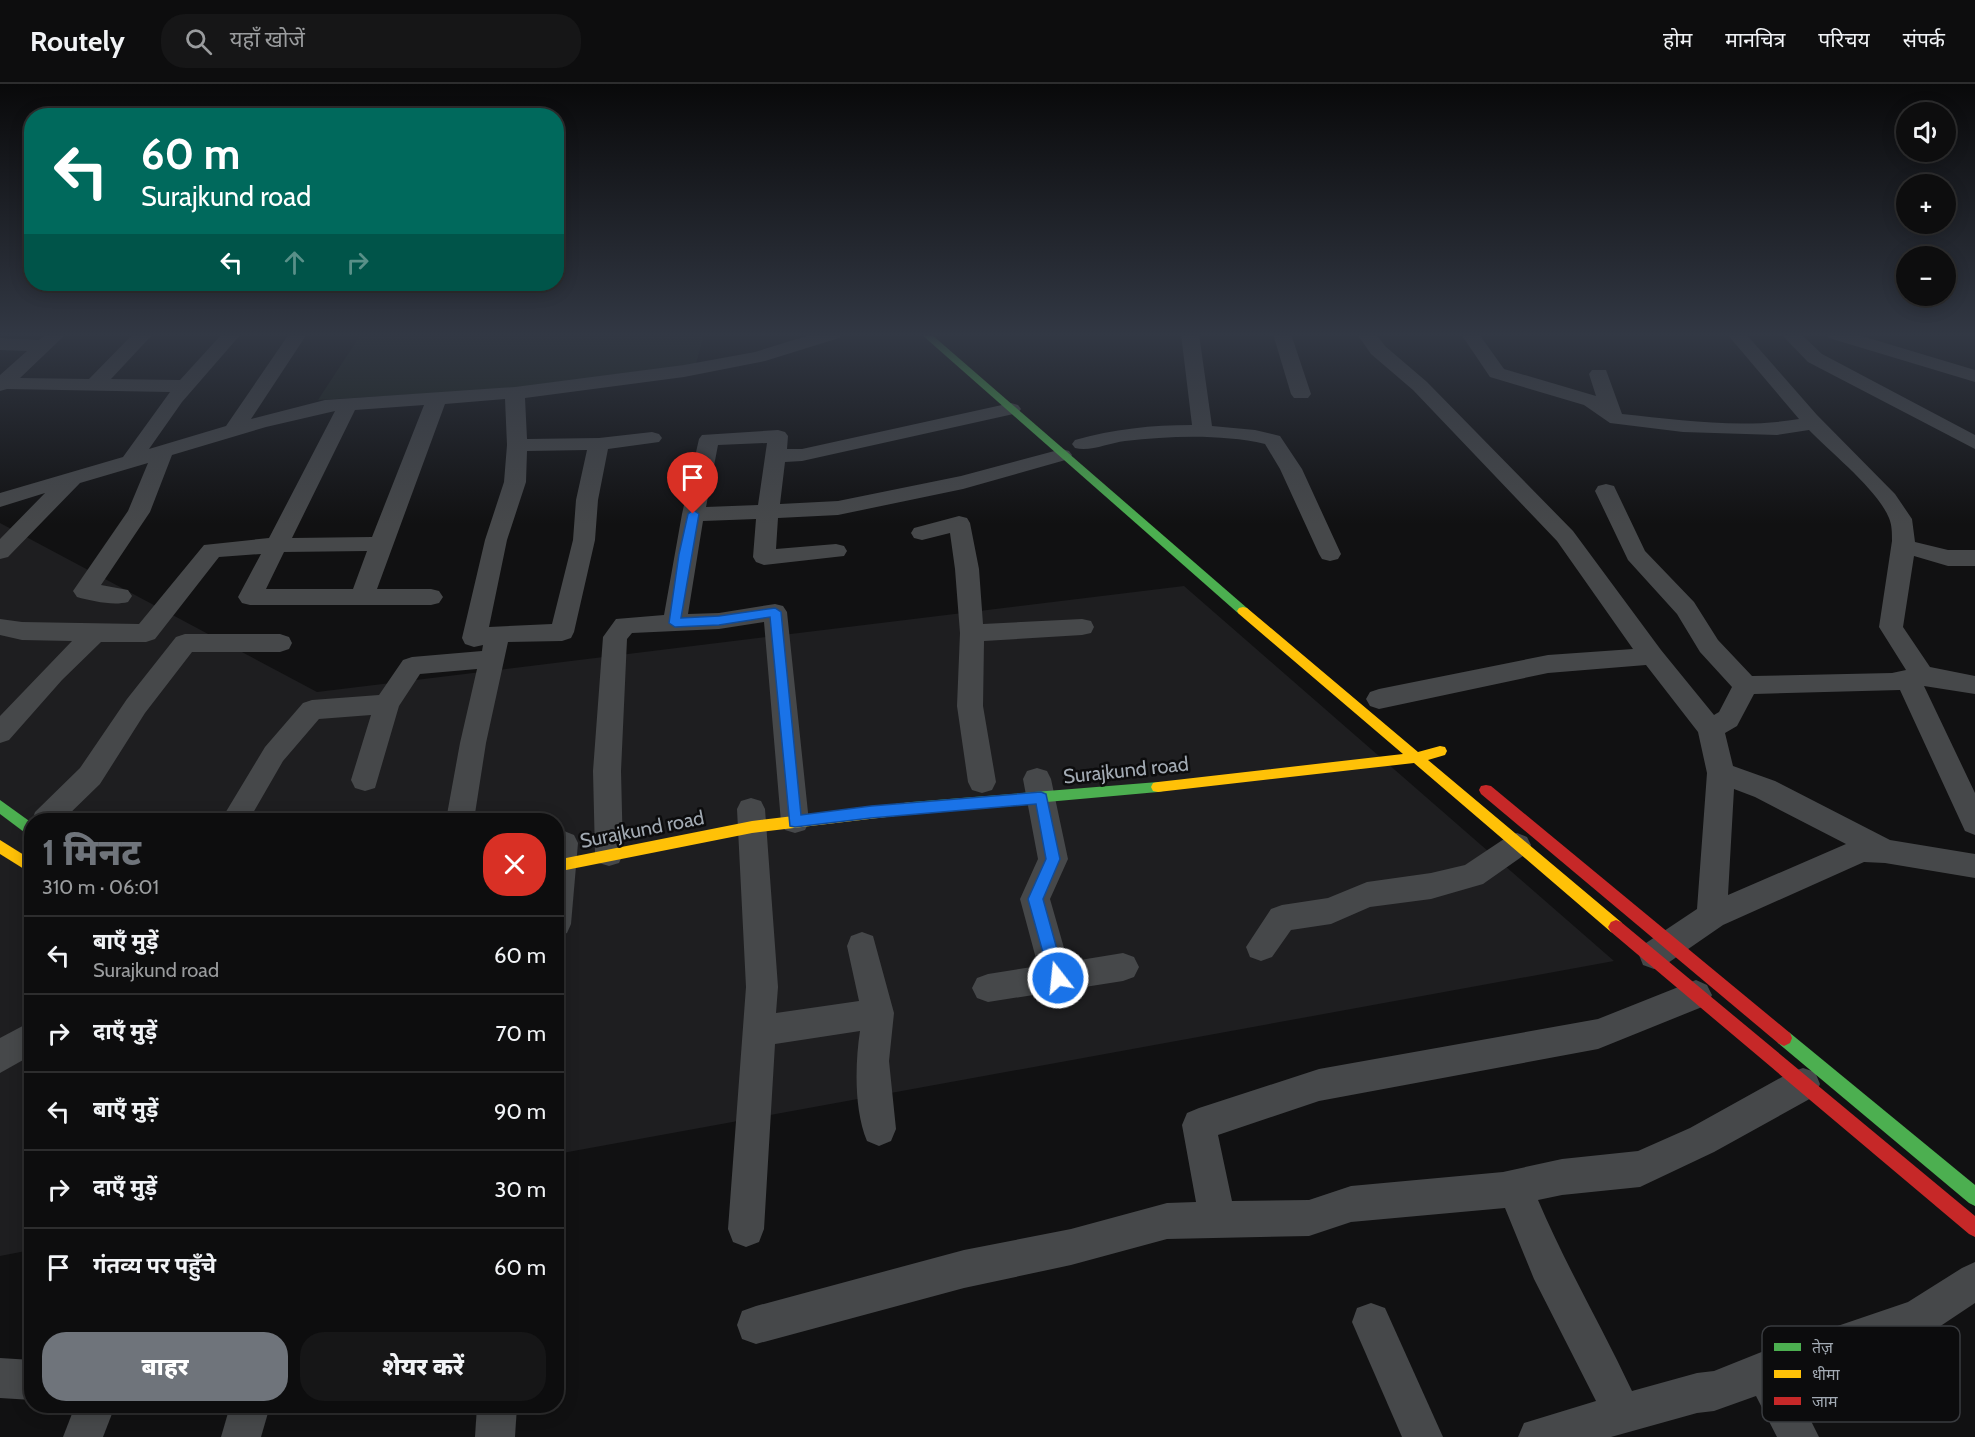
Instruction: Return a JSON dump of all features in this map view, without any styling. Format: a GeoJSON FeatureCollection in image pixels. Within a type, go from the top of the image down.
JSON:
{"type":"FeatureCollection","features":[{"type":"Feature","properties":{"kind":"main road"},"geometry":{"type":"LineString","coordinates":[[997,397],[1516,845],[1660,950],[1975,1197]]}},
{"type":"Feature","properties":{"kind":"main road"},"geometry":{"type":"LineString","coordinates":[[1060,453],[1081,443]]}},
{"type":"Feature","properties":{"kind":"main road"},"geometry":{"type":"LineString","coordinates":[[1370,742],[1410,735]]}},
{"type":"Feature","properties":{"kind":"main road","name":"Surajkund road"},"geometry":{"type":"LineString","coordinates":[[564,852],[609,839],[772,811],[982,787],[1038,784],[1135,789],[1445,755],[1426,739]]}},
{"type":"Feature","properties":{"kind":"main road"},"geometry":{"type":"LineString","coordinates":[[1130,771],[1135,789]]}},
{"type":"Feature","properties":{"kind":"main road"},"geometry":{"type":"LineString","coordinates":[[1477,782],[1660,950],[1696,995],[1975,1228]]}},
{"type":"Feature","properties":{"kind":"main road"},"geometry":{"type":"LineString","coordinates":[[0,806],[24,826]]}},
{"type":"Feature","properties":{"kind":"street"},"geometry":{"type":"LineString","coordinates":[[131,460],[176,397]]}},
{"type":"Feature","properties":{"kind":"street"},"geometry":{"type":"LineString","coordinates":[[234,430],[256,397]]}},
{"type":"Feature","properties":{"kind":"street"},"geometry":{"type":"LineString","coordinates":[[0,500],[164,450],[325,406],[450,397]]}},
{"type":"Feature","properties":{"kind":"street"},"geometry":{"type":"LineString","coordinates":[[495,647],[474,638],[496,540],[514,482],[517,446],[515,397]]}},
{"type":"Feature","properties":{"kind":"street"},"geometry":{"type":"LineString","coordinates":[[1198,397],[1203,432]]}},
{"type":"Feature","properties":{"kind":"street"},"geometry":{"type":"LineString","coordinates":[[1431,397],[1565,536],[1652,656],[1711,729],[1721,773],[1712,916]]}},
{"type":"Feature","properties":{"kind":"street"},"geometry":{"type":"LineString","coordinates":[[1578,397],[1591,401],[1617,419],[1683,426],[1777,429],[1813,423]]}},
{"type":"Feature","properties":{"kind":"street"},"geometry":{"type":"LineString","coordinates":[[1606,397],[1612,415]]}},
{"type":"Feature","properties":{"kind":"street"},"geometry":{"type":"LineString","coordinates":[[1791,397],[1886,499],[1902,520],[1903,560],[1896,588],[1891,627],[1915,678],[1975,824]]}},
{"type":"Feature","properties":{"kind":"street"},"geometry":{"type":"LineString","coordinates":[[1889,397],[1975,443]]}},
{"type":"Feature","properties":{"kind":"street"},"geometry":{"type":"LineString","coordinates":[[362,597],[380,544],[437,398]]}},
{"type":"Feature","properties":{"kind":"street"},"geometry":{"type":"LineString","coordinates":[[348,405],[250,597],[431,597]]}},
{"type":"Feature","properties":{"kind":"street"},"geometry":{"type":"LineString","coordinates":[[776,456],[802,455],[1011,409]]}},
{"type":"Feature","properties":{"kind":"street"},"geometry":{"type":"LineString","coordinates":[[1081,443],[1135,435],[1203,432],[1262,436],[1273,440],[1291,469],[1330,554]]}},
{"type":"Feature","properties":{"kind":"street"},"geometry":{"type":"LineString","coordinates":[[675,623],[684,554],[709,439],[778,436],[764,556],[836,550]]}},
{"type":"Feature","properties":{"kind":"street"},"geometry":{"type":"LineString","coordinates":[[517,446],[599,444],[652,438]]}},
{"type":"Feature","properties":{"kind":"street"},"geometry":{"type":"LineString","coordinates":[[365,780],[387,704],[412,666],[562,632],[584,540],[587,500],[599,444]]}},
{"type":"Feature","properties":{"kind":"street"},"geometry":{"type":"LineString","coordinates":[[120,596],[85,591],[139,512],[164,450]]}},
{"type":"Feature","properties":{"kind":"street"},"geometry":{"type":"LineString","coordinates":[[693,514],[838,508],[963,482],[1060,453]]}},
{"type":"Feature","properties":{"kind":"street"},"geometry":{"type":"LineString","coordinates":[[0,552],[76,476]]}},
{"type":"Feature","properties":{"kind":"street"},"geometry":{"type":"LineString","coordinates":[[1606,491],[1636,555],[1686,608],[1709,646],[1746,685],[1892,682],[1915,678],[1975,685]]}},
{"type":"Feature","properties":{"kind":"street"},"geometry":{"type":"LineString","coordinates":[[922,533],[959,523],[967,569],[972,633],[970,706],[982,787]]}},
{"type":"Feature","properties":{"kind":"street"},"geometry":{"type":"LineString","coordinates":[[0,627],[22,631],[146,633],[212,550],[278,544],[380,544]]}},
{"type":"Feature","properties":{"kind":"street"},"geometry":{"type":"LineString","coordinates":[[1903,546],[1948,558],[1975,558]]}},
{"type":"Feature","properties":{"kind":"street"},"geometry":{"type":"LineString","coordinates":[[609,839],[607,771],[615,637],[625,625],[719,621],[775,612],[772,811],[746,1229]]}},
{"type":"Feature","properties":{"kind":"street"},"geometry":{"type":"LineString","coordinates":[[972,633],[1082,627]]}},
{"type":"Feature","properties":{"kind":"street"},"geometry":{"type":"LineString","coordinates":[[0,733],[53,674],[95,633]]}},
{"type":"Feature","properties":{"kind":"street"},"geometry":{"type":"LineString","coordinates":[[52,813],[90,776],[136,706],[185,643],[280,643]]}},
{"type":"Feature","properties":{"kind":"street"},"geometry":{"type":"LineString","coordinates":[[461,813],[473,743],[495,647]]}},
{"type":"Feature","properties":{"kind":"street"},"geometry":{"type":"LineString","coordinates":[[1381,701],[1548,664],[1652,656]]}},
{"type":"Feature","properties":{"kind":"street"},"geometry":{"type":"LineString","coordinates":[[1711,729],[1728,719],[1746,685]]}},
{"type":"Feature","properties":{"kind":"street"},"geometry":{"type":"LineString","coordinates":[[239,813],[274,754],[312,710],[387,704]]}},
{"type":"Feature","properties":{"kind":"street"},"geometry":{"type":"LineString","coordinates":[[1721,773],[1765,789],[1885,851]]}},
{"type":"Feature","properties":{"kind":"street"},"geometry":{"type":"LineString","coordinates":[[1038,784],[1053,859],[1035,899],[1058,978]]}},
{"type":"Feature","properties":{"kind":"street"},"geometry":{"type":"LineString","coordinates":[[14,856],[24,843]]}},
{"type":"Feature","properties":{"kind":"street"},"geometry":{"type":"LineString","coordinates":[[1261,947],[1282,918],[1331,912],[1367,896],[1431,886],[1473,875],[1516,845]]}},
{"type":"Feature","properties":{"kind":"street"},"geometry":{"type":"LineString","coordinates":[[1660,950],[1712,916],[1862,850],[1885,851],[1975,866]]}},
{"type":"Feature","properties":{"kind":"street"},"geometry":{"type":"LineString","coordinates":[[862,946],[878,1012],[872,1060],[879,1129]]}},
{"type":"Feature","properties":{"kind":"street"},"geometry":{"type":"LineString","coordinates":[[988,988],[1123,967]]}},
{"type":"Feature","properties":{"kind":"street"},"geometry":{"type":"LineString","coordinates":[[1218,1220],[1199,1125],[1319,1085],[1598,1034],[1696,995]]}},
{"type":"Feature","properties":{"kind":"street"},"geometry":{"type":"LineString","coordinates":[[759,1030],[878,1012]]}},
{"type":"Feature","properties":{"kind":"street"},"geometry":{"type":"LineString","coordinates":[[0,1057],[24,1041]]}},
{"type":"Feature","properties":{"kind":"street"},"geometry":{"type":"LineString","coordinates":[[756,1325],[964,1269],[1071,1247],[1167,1221],[1309,1218],[1351,1204],[1514,1187],[1562,1178],[1640,1169],[1702,1140],[1803,1084]]}},
{"type":"Feature","properties":{"kind":"street"},"geometry":{"type":"LineString","coordinates":[[1514,1187],[1546,1266],[1594,1353],[1622,1413]]}},
{"type":"Feature","properties":{"kind":"street"},"geometry":{"type":"LineString","coordinates":[[1893,1326],[1919,1317],[1975,1281]]}},
{"type":"Feature","properties":{"kind":"street"},"geometry":{"type":"LineString","coordinates":[[1371,1322],[1423,1437]]}},
{"type":"Feature","properties":{"kind":"street"},"geometry":{"type":"LineString","coordinates":[[1538,1437],[1697,1393],[1714,1391],[1762,1372]]}},
{"type":"Feature","properties":{"kind":"street"},"geometry":{"type":"LineString","coordinates":[[0,1378],[24,1380]]}},
{"type":"Feature","properties":{"kind":"street"},"geometry":{"type":"LineString","coordinates":[[83,1437],[92,1413]]}},
{"type":"Feature","properties":{"kind":"street"},"geometry":{"type":"LineString","coordinates":[[241,1437],[248,1413]]}},
{"type":"Feature","properties":{"kind":"street"},"geometry":{"type":"LineString","coordinates":[[495,1437],[497,1413]]}},
{"type":"Feature","properties":{"kind":"street"},"geometry":{"type":"LineString","coordinates":[[1791,1422],[1799,1437]]}},
{"type":"Feature","properties":{"kind":"shaded area"},"geometry":{"type":"Polygon","coordinates":[[[320,397],[366,397],[318,400],[320,397]]]}},
{"type":"Feature","properties":{"kind":"shaded area"},"geometry":{"type":"Polygon","coordinates":[[[0,523],[317,692],[1184,586],[1614,961],[564,1153],[564,813],[24,813],[24,1251],[0,1256],[0,523]]]}},
{"type":"Feature","properties":{"kind":"traffic: fast"},"geometry":{"type":"LineString","coordinates":[[997,397],[1243,611]]}},
{"type":"Feature","properties":{"kind":"traffic: fast"},"geometry":{"type":"LineString","coordinates":[[912,808],[1158,787]]}},
{"type":"Feature","properties":{"kind":"traffic: fast"},"geometry":{"type":"LineString","coordinates":[[0,806],[24,826]]}},
{"type":"Feature","properties":{"kind":"traffic: fast"},"geometry":{"type":"LineString","coordinates":[[1784,1038],[1975,1197]]}},
{"type":"Feature","properties":{"kind":"traffic: slow"},"geometry":{"type":"LineString","coordinates":[[1243,611],[1616,927]]}},
{"type":"Feature","properties":{"kind":"traffic: slow"},"geometry":{"type":"LineString","coordinates":[[1158,787],[1415,758],[1440,751]]}},
{"type":"Feature","properties":{"kind":"traffic: slow"},"geometry":{"type":"LineString","coordinates":[[564,864],[752,827],[912,808]]}},
{"type":"Feature","properties":{"kind":"traffic: slow"},"geometry":{"type":"LineString","coordinates":[[0,846],[24,862]]}},
{"type":"Feature","properties":{"kind":"traffic: jam"},"geometry":{"type":"LineString","coordinates":[[1486,790],[1784,1038]]}},
{"type":"Feature","properties":{"kind":"traffic: jam"},"geometry":{"type":"LineString","coordinates":[[1616,927],[1975,1228]]}},
{"type":"Feature","properties":{"kind":"route"},"geometry":{"type":"LineString","coordinates":[[693,514],[684,554],[675,623],[719,621],[775,612],[795,822],[848,814],[983,801],[1041,798],[1053,859],[1035,899],[1058,978]]}}]}
